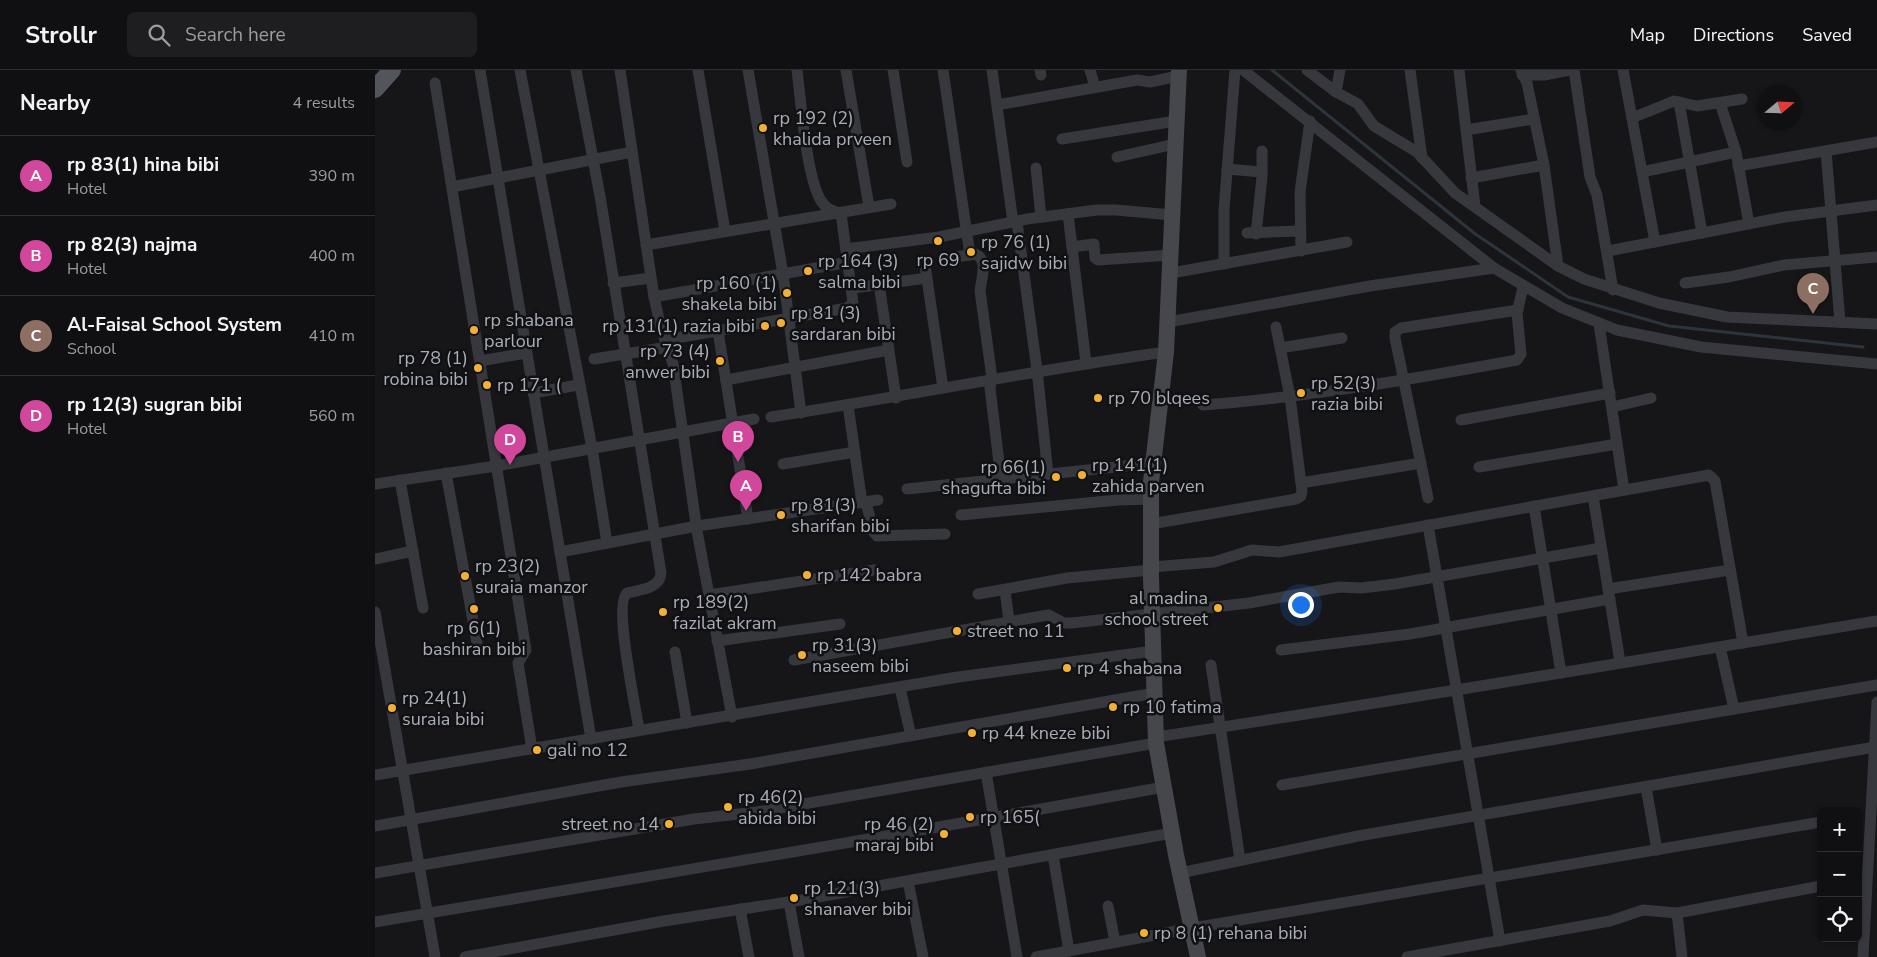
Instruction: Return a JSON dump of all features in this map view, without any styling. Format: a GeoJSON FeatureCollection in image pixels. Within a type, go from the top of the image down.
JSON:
{"type":"FeatureCollection","features":[{"type":"Feature","properties":{"kind":"main road"},"geometry":{"type":"LineString","coordinates":[[375,89],[392,70]]}},
{"type":"Feature","properties":{"kind":"street"},"geometry":{"type":"LineString","coordinates":[[480,70],[591,739]]}},
{"type":"Feature","properties":{"kind":"street"},"geometry":{"type":"LineString","coordinates":[[520,70],[607,543]]}},
{"type":"Feature","properties":{"kind":"street"},"geometry":{"type":"LineString","coordinates":[[576,70],[593,160],[661,578],[650,587],[625,594],[622,602],[624,637],[639,730]]}},
{"type":"Feature","properties":{"kind":"street"},"geometry":{"type":"LineString","coordinates":[[621,70],[654,297],[667,343],[697,526],[732,717]]}},
{"type":"Feature","properties":{"kind":"street"},"geometry":{"type":"LineString","coordinates":[[698,70],[725,231]]}},
{"type":"Feature","properties":{"kind":"street"},"geometry":{"type":"LineString","coordinates":[[748,70],[783,274],[801,413]]}},
{"type":"Feature","properties":{"kind":"street"},"geometry":{"type":"LineString","coordinates":[[797,70],[814,183],[823,204],[829,210],[841,213]]}},
{"type":"Feature","properties":{"kind":"street"},"geometry":{"type":"LineString","coordinates":[[847,70],[869,207]]}},
{"type":"Feature","properties":{"kind":"street"},"geometry":{"type":"LineString","coordinates":[[893,70],[907,162]]}},
{"type":"Feature","properties":{"kind":"street"},"geometry":{"type":"LineString","coordinates":[[943,70],[970,255]]}},
{"type":"Feature","properties":{"kind":"street"},"geometry":{"type":"LineString","coordinates":[[992,70],[1037,370],[1048,474]]}},
{"type":"Feature","properties":{"kind":"street"},"geometry":{"type":"LineString","coordinates":[[1090,70],[1095,88]]}},
{"type":"Feature","properties":{"kind":"street"},"geometry":{"type":"LineString","coordinates":[[1224,264],[1224,210],[1235,70]]}},
{"type":"Feature","properties":{"kind":"street"},"geometry":{"type":"LineString","coordinates":[[1243,70],[1494,268],[1562,308],[1617,330],[1701,347],[1877,364]]}},
{"type":"Feature","properties":{"kind":"street"},"geometry":{"type":"LineString","coordinates":[[1307,70],[1336,92],[1358,104],[1374,126],[1407,146],[1422,158],[1447,186],[1558,266],[1584,279],[1613,290],[1659,303],[1727,317],[1877,324]]}},
{"type":"Feature","properties":{"kind":"street"},"geometry":{"type":"LineString","coordinates":[[1336,92],[1340,70]]}},
{"type":"Feature","properties":{"kind":"street"},"geometry":{"type":"LineString","coordinates":[[1410,70],[1422,158]]}},
{"type":"Feature","properties":{"kind":"street"},"geometry":{"type":"LineString","coordinates":[[1459,70],[1475,206]]}},
{"type":"Feature","properties":{"kind":"street"},"geometry":{"type":"LineString","coordinates":[[1522,72],[1544,75],[1570,70]]}},
{"type":"Feature","properties":{"kind":"street"},"geometry":{"type":"LineString","coordinates":[[1574,70],[1590,177],[1597,195],[1613,290]]}},
{"type":"Feature","properties":{"kind":"street"},"geometry":{"type":"LineString","coordinates":[[1623,70],[1655,242]]}},
{"type":"Feature","properties":{"kind":"street"},"geometry":{"type":"LineString","coordinates":[[1522,72],[1527,83],[1543,165],[1558,266]]}},
{"type":"Feature","properties":{"kind":"street"},"geometry":{"type":"LineString","coordinates":[[997,105],[1137,80],[1150,82],[1178,73],[1168,322],[1151,499],[1152,616],[1156,740],[1172,833],[1198,957]]}},
{"type":"Feature","properties":{"kind":"street"},"geometry":{"type":"LineString","coordinates":[[435,83],[526,650],[518,663],[532,749]]}},
{"type":"Feature","properties":{"kind":"street"},"geometry":{"type":"LineString","coordinates":[[1632,118],[1666,103],[1679,102],[1697,106],[1742,99]]}},
{"type":"Feature","properties":{"kind":"street"},"geometry":{"type":"LineString","coordinates":[[1679,102],[1701,233]]}},
{"type":"Feature","properties":{"kind":"street"},"geometry":{"type":"LineString","coordinates":[[1719,103],[1736,152],[1749,224]]}},
{"type":"Feature","properties":{"kind":"street"},"geometry":{"type":"LineString","coordinates":[[1466,130],[1534,119]]}},
{"type":"Feature","properties":{"kind":"street"},"geometry":{"type":"LineString","coordinates":[[1062,139],[1176,121]]}},
{"type":"Feature","properties":{"kind":"street"},"geometry":{"type":"LineString","coordinates":[[1301,251],[1299,231],[1300,192],[1310,121]]}},
{"type":"Feature","properties":{"kind":"street"},"geometry":{"type":"LineString","coordinates":[[1738,166],[1877,142]]}},
{"type":"Feature","properties":{"kind":"street"},"geometry":{"type":"LineString","coordinates":[[1117,157],[1175,144]]}},
{"type":"Feature","properties":{"kind":"street"},"geometry":{"type":"LineString","coordinates":[[1262,151],[1262,172],[1251,233],[1299,231]]}},
{"type":"Feature","properties":{"kind":"street"},"geometry":{"type":"LineString","coordinates":[[1826,151],[1840,322]]}},
{"type":"Feature","properties":{"kind":"street"},"geometry":{"type":"LineString","coordinates":[[452,187],[633,152]]}},
{"type":"Feature","properties":{"kind":"street"},"geometry":{"type":"LineString","coordinates":[[1642,172],[1736,152]]}},
{"type":"Feature","properties":{"kind":"street"},"geometry":{"type":"LineString","coordinates":[[1471,178],[1543,165]]}},
{"type":"Feature","properties":{"kind":"street"},"geometry":{"type":"LineString","coordinates":[[1036,168],[1041,217]]}},
{"type":"Feature","properties":{"kind":"street"},"geometry":{"type":"LineString","coordinates":[[1227,169],[1262,172]]}},
{"type":"Feature","properties":{"kind":"street"},"geometry":{"type":"LineString","coordinates":[[646,245],[891,204]]}},
{"type":"Feature","properties":{"kind":"street"},"geometry":{"type":"LineString","coordinates":[[1607,251],[1830,210],[1877,205]]}},
{"type":"Feature","properties":{"kind":"street"},"geometry":{"type":"LineString","coordinates":[[846,249],[966,232],[1041,217],[1068,214],[1116,210],[1173,215]]}},
{"type":"Feature","properties":{"kind":"street"},"geometry":{"type":"LineString","coordinates":[[594,359],[719,331],[850,307],[854,301],[853,288],[841,213]]}},
{"type":"Feature","properties":{"kind":"street"},"geometry":{"type":"LineString","coordinates":[[1068,214],[1087,363]]}},
{"type":"Feature","properties":{"kind":"street"},"geometry":{"type":"LineString","coordinates":[[1171,273],[1347,242]]}},
{"type":"Feature","properties":{"kind":"street"},"geometry":{"type":"LineString","coordinates":[[1072,246],[1094,244],[1095,258],[1098,260],[1171,255]]}},
{"type":"Feature","properties":{"kind":"street"},"geometry":{"type":"LineString","coordinates":[[949,258],[979,255],[983,272],[980,291],[992,378],[990,388],[1001,479]]}},
{"type":"Feature","properties":{"kind":"street"},"geometry":{"type":"LineString","coordinates":[[1685,283],[1783,265],[1877,256]]}},
{"type":"Feature","properties":{"kind":"street"},"geometry":{"type":"LineString","coordinates":[[654,297],[849,262]]}},
{"type":"Feature","properties":{"kind":"street"},"geometry":{"type":"LineString","coordinates":[[925,265],[943,388]]}},
{"type":"Feature","properties":{"kind":"street"},"geometry":{"type":"LineString","coordinates":[[1168,322],[1370,286],[1494,268]]}},
{"type":"Feature","properties":{"kind":"street"},"geometry":{"type":"LineString","coordinates":[[613,284],[651,278]]}},
{"type":"Feature","properties":{"kind":"street"},"geometry":{"type":"LineString","coordinates":[[853,288],[927,278]]}},
{"type":"Feature","properties":{"kind":"street"},"geometry":{"type":"LineString","coordinates":[[879,284],[896,398]]}},
{"type":"Feature","properties":{"kind":"street"},"geometry":{"type":"LineString","coordinates":[[1203,405],[1290,397],[1519,360],[1521,354],[1517,324],[1523,286]]}},
{"type":"Feature","properties":{"kind":"street"},"geometry":{"type":"LineString","coordinates":[[1428,498],[1395,338],[1397,330],[1518,310]]}},
{"type":"Feature","properties":{"kind":"street"},"geometry":{"type":"LineString","coordinates":[[1599,324],[1624,490]]}},
{"type":"Feature","properties":{"kind":"street"},"geometry":{"type":"LineString","coordinates":[[1151,524],[1296,499],[1302,494],[1290,397],[1276,328]]}},
{"type":"Feature","properties":{"kind":"street"},"geometry":{"type":"LineString","coordinates":[[719,331],[747,519]]}},
{"type":"Feature","properties":{"kind":"street"},"geometry":{"type":"LineString","coordinates":[[1280,348],[1343,338]]}},
{"type":"Feature","properties":{"kind":"street"},"geometry":{"type":"LineString","coordinates":[[726,380],[889,350]]}},
{"type":"Feature","properties":{"kind":"street"},"geometry":{"type":"LineString","coordinates":[[771,417],[896,398],[1037,370],[1166,352]]}},
{"type":"Feature","properties":{"kind":"street"},"geometry":{"type":"LineString","coordinates":[[480,361],[526,353]]}},
{"type":"Feature","properties":{"kind":"street"},"geometry":{"type":"LineString","coordinates":[[533,393],[578,385]]}},
{"type":"Feature","properties":{"kind":"street"},"geometry":{"type":"LineString","coordinates":[[1461,420],[1610,393]]}},
{"type":"Feature","properties":{"kind":"street"},"geometry":{"type":"LineString","coordinates":[[1612,407],[1651,398]]}},
{"type":"Feature","properties":{"kind":"street"},"geometry":{"type":"LineString","coordinates":[[848,405],[864,502],[873,531],[877,536],[945,534]]}},
{"type":"Feature","properties":{"kind":"street"},"geometry":{"type":"LineString","coordinates":[[375,484],[496,466],[754,419]]}},
{"type":"Feature","properties":{"kind":"street"},"geometry":{"type":"LineString","coordinates":[[1479,467],[1617,444]]}},
{"type":"Feature","properties":{"kind":"street"},"geometry":{"type":"LineString","coordinates":[[783,464],[855,452]]}},
{"type":"Feature","properties":{"kind":"street"},"geometry":{"type":"LineString","coordinates":[[907,489],[1153,463]]}},
{"type":"Feature","properties":{"kind":"street"},"geometry":{"type":"LineString","coordinates":[[1301,483],[1421,463]]}},
{"type":"Feature","properties":{"kind":"street"},"geometry":{"type":"LineString","coordinates":[[446,473],[478,648]]}},
{"type":"Feature","properties":{"kind":"street"},"geometry":{"type":"LineString","coordinates":[[978,594],[1067,578],[1213,562],[1253,550],[1279,552],[1624,490],[1713,476],[1743,643]]}},
{"type":"Feature","properties":{"kind":"street"},"geometry":{"type":"LineString","coordinates":[[400,480],[423,608]]}},
{"type":"Feature","properties":{"kind":"street"},"geometry":{"type":"LineString","coordinates":[[1593,496],[1620,662]]}},
{"type":"Feature","properties":{"kind":"street"},"geometry":{"type":"LineString","coordinates":[[961,515],[1110,500],[1151,499]]}},
{"type":"Feature","properties":{"kind":"street"},"geometry":{"type":"LineString","coordinates":[[560,552],[697,526],[879,500]]}},
{"type":"Feature","properties":{"kind":"street"},"geometry":{"type":"LineString","coordinates":[[1534,506],[1561,673]]}},
{"type":"Feature","properties":{"kind":"street"},"geometry":{"type":"LineString","coordinates":[[1428,525],[1500,941]]}},
{"type":"Feature","properties":{"kind":"street"},"geometry":{"type":"LineString","coordinates":[[794,660],[1049,615],[1064,623],[1152,616],[1249,603],[1339,587],[1372,587],[1601,548]]}},
{"type":"Feature","properties":{"kind":"street"},"geometry":{"type":"LineString","coordinates":[[375,559],[413,551]]}},
{"type":"Feature","properties":{"kind":"street"},"geometry":{"type":"LineString","coordinates":[[709,595],[874,570]]}},
{"type":"Feature","properties":{"kind":"street"},"geometry":{"type":"LineString","coordinates":[[1281,650],[1446,627],[1551,609],[1609,594],[1731,570]]}},
{"type":"Feature","properties":{"kind":"street"},"geometry":{"type":"LineString","coordinates":[[1005,590],[1009,621]]}},
{"type":"Feature","properties":{"kind":"street"},"geometry":{"type":"LineString","coordinates":[[375,612],[435,957]]}},
{"type":"Feature","properties":{"kind":"street"},"geometry":{"type":"LineString","coordinates":[[375,873],[694,819],[757,812],[986,772],[1219,728],[1457,691],[1620,662],[1877,621]]}},
{"type":"Feature","properties":{"kind":"street"},"geometry":{"type":"LineString","coordinates":[[717,641],[840,624]]}},
{"type":"Feature","properties":{"kind":"street"},"geometry":{"type":"LineString","coordinates":[[1720,647],[1734,709]]}},
{"type":"Feature","properties":{"kind":"street"},"geometry":{"type":"LineString","coordinates":[[375,775],[639,730],[732,717],[967,676],[1153,651]]}},
{"type":"Feature","properties":{"kind":"street"},"geometry":{"type":"LineString","coordinates":[[675,652],[687,723]]}},
{"type":"Feature","properties":{"kind":"street"},"geometry":{"type":"LineString","coordinates":[[1211,665],[1240,860]]}},
{"type":"Feature","properties":{"kind":"street"},"geometry":{"type":"LineString","coordinates":[[1282,785],[1877,685]]}},
{"type":"Feature","properties":{"kind":"street"},"geometry":{"type":"LineString","coordinates":[[900,688],[911,736]]}},
{"type":"Feature","properties":{"kind":"street"},"geometry":{"type":"LineString","coordinates":[[375,826],[621,782],[713,767],[750,764],[1155,693]]}},
{"type":"Feature","properties":{"kind":"street"},"geometry":{"type":"LineString","coordinates":[[1863,957],[1863,879],[1871,813],[1877,702]]}},
{"type":"Feature","properties":{"kind":"street"},"geometry":{"type":"LineString","coordinates":[[1180,873],[1358,836],[1875,747]]}},
{"type":"Feature","properties":{"kind":"street"},"geometry":{"type":"LineString","coordinates":[[986,772],[1017,957]]}},
{"type":"Feature","properties":{"kind":"street"},"geometry":{"type":"LineString","coordinates":[[375,922],[995,818],[1164,787]]}},
{"type":"Feature","properties":{"kind":"street"},"geometry":{"type":"LineString","coordinates":[[1646,787],[1657,850]]}},
{"type":"Feature","properties":{"kind":"street"},"geometry":{"type":"LineString","coordinates":[[1862,814],[1871,813]]}},
{"type":"Feature","properties":{"kind":"street"},"geometry":{"type":"LineString","coordinates":[[1037,957],[1193,928],[1817,823]]}},
{"type":"Feature","properties":{"kind":"street"},"geometry":{"type":"LineString","coordinates":[[465,957],[664,921],[789,902],[1001,865],[1172,833]]}},
{"type":"Feature","properties":{"kind":"street"},"geometry":{"type":"LineString","coordinates":[[1053,855],[1069,951]]}},
{"type":"Feature","properties":{"kind":"street"},"geometry":{"type":"LineString","coordinates":[[908,881],[923,957]]}},
{"type":"Feature","properties":{"kind":"street"},"geometry":{"type":"LineString","coordinates":[[1407,957],[1610,921],[1643,910],[1677,913],[1817,887]]}},
{"type":"Feature","properties":{"kind":"street"},"geometry":{"type":"LineString","coordinates":[[789,902],[799,957]]}},
{"type":"Feature","properties":{"kind":"street"},"geometry":{"type":"LineString","coordinates":[[1108,906],[1115,942]]}},
{"type":"Feature","properties":{"kind":"street"},"geometry":{"type":"LineString","coordinates":[[740,910],[749,957]]}},
{"type":"Feature","properties":{"kind":"street"},"geometry":{"type":"LineString","coordinates":[[1677,913],[1683,957]]}},
{"type":"Feature","properties":{"kind":"waterway"},"geometry":{"type":"LineString","coordinates":[[1272,70],[1474,233],[1568,297],[1669,326],[1863,347]]}},
{"type":"Feature","properties":{"kind":"place","name":"rp 192 (2) khalida prveen"},"geometry":{"type":"Point","coordinates":[763,128]}},
{"type":"Feature","properties":{"kind":"place","name":"rp 69"},"geometry":{"type":"Point","coordinates":[938,241]}},
{"type":"Feature","properties":{"kind":"place","name":"rp 76 (1) sajidw bibi"},"geometry":{"type":"Point","coordinates":[971,252]}},
{"type":"Feature","properties":{"kind":"place","name":"rp 164 (3) salma bibi"},"geometry":{"type":"Point","coordinates":[808,271]}},
{"type":"Feature","properties":{"kind":"place","name":"rp 160 (1) shakela bibi"},"geometry":{"type":"Point","coordinates":[787,293]}},
{"type":"Feature","properties":{"kind":"place","name":"Al-Faisal School System"},"geometry":{"type":"Point","coordinates":[1813,314]}},
{"type":"Feature","properties":{"kind":"place","name":"rp 81 (3) sardaran bibi"},"geometry":{"type":"Point","coordinates":[781,323]}},
{"type":"Feature","properties":{"kind":"place","name":"rp 131(1) razia bibi"},"geometry":{"type":"Point","coordinates":[765,326]}},
{"type":"Feature","properties":{"kind":"place","name":"rp shabana parlour"},"geometry":{"type":"Point","coordinates":[474,330]}},
{"type":"Feature","properties":{"kind":"place","name":"rp 73 (4) anwer bibi"},"geometry":{"type":"Point","coordinates":[720,361]}},
{"type":"Feature","properties":{"kind":"place","name":"rp 78 (1) robina bibi"},"geometry":{"type":"Point","coordinates":[478,368]}},
{"type":"Feature","properties":{"kind":"place","name":"rp 171 ("},"geometry":{"type":"Point","coordinates":[487,385]}},
{"type":"Feature","properties":{"kind":"place","name":"rp 52(3) razia bibi"},"geometry":{"type":"Point","coordinates":[1301,393]}},
{"type":"Feature","properties":{"kind":"place","name":"rp 70 blqees"},"geometry":{"type":"Point","coordinates":[1098,398]}},
{"type":"Feature","properties":{"kind":"place","name":"rp 82(3) najma"},"geometry":{"type":"Point","coordinates":[738,462]}},
{"type":"Feature","properties":{"kind":"place","name":"rp 12(3) sugran bibi"},"geometry":{"type":"Point","coordinates":[510,465]}},
{"type":"Feature","properties":{"kind":"place","name":"rp 141(1) zahida parven"},"geometry":{"type":"Point","coordinates":[1082,475]}},
{"type":"Feature","properties":{"kind":"place","name":"rp 66(1) shagufta bibi"},"geometry":{"type":"Point","coordinates":[1056,477]}},
{"type":"Feature","properties":{"kind":"place","name":"rp 83(1) hina bibi"},"geometry":{"type":"Point","coordinates":[746,511]}},
{"type":"Feature","properties":{"kind":"place","name":"rp 81(3) sharifan bibi"},"geometry":{"type":"Point","coordinates":[781,515]}},
{"type":"Feature","properties":{"kind":"place","name":"rp 142 babra"},"geometry":{"type":"Point","coordinates":[807,575]}},
{"type":"Feature","properties":{"kind":"place","name":"rp 23(2) suraia manzor"},"geometry":{"type":"Point","coordinates":[465,576]}},
{"type":"Feature","properties":{"kind":"place","name":"al madina school street"},"geometry":{"type":"Point","coordinates":[1218,608]}},
{"type":"Feature","properties":{"kind":"place","name":"rp 6(1) bashiran bibi"},"geometry":{"type":"Point","coordinates":[474,609]}},
{"type":"Feature","properties":{"kind":"place","name":"rp 189(2) fazilat akram"},"geometry":{"type":"Point","coordinates":[663,612]}},
{"type":"Feature","properties":{"kind":"place","name":"street no 11"},"geometry":{"type":"Point","coordinates":[957,631]}},
{"type":"Feature","properties":{"kind":"place","name":"rp 31(3) naseem bibi"},"geometry":{"type":"Point","coordinates":[802,655]}},
{"type":"Feature","properties":{"kind":"place","name":"rp 4 shabana"},"geometry":{"type":"Point","coordinates":[1067,668]}},
{"type":"Feature","properties":{"kind":"place","name":"rp 10 fatima"},"geometry":{"type":"Point","coordinates":[1113,707]}},
{"type":"Feature","properties":{"kind":"place","name":"rp 24(1) suraia bibi"},"geometry":{"type":"Point","coordinates":[392,708]}},
{"type":"Feature","properties":{"kind":"place","name":"rp 44 kneze bibi"},"geometry":{"type":"Point","coordinates":[972,733]}},
{"type":"Feature","properties":{"kind":"place","name":"gali no 12"},"geometry":{"type":"Point","coordinates":[537,750]}},
{"type":"Feature","properties":{"kind":"place","name":"rp 46(2) abida bibi"},"geometry":{"type":"Point","coordinates":[728,807]}},
{"type":"Feature","properties":{"kind":"place","name":"rp 165("},"geometry":{"type":"Point","coordinates":[970,817]}},
{"type":"Feature","properties":{"kind":"place","name":"street no 14"},"geometry":{"type":"Point","coordinates":[669,824]}},
{"type":"Feature","properties":{"kind":"place","name":"rp 46 (2) maraj bibi"},"geometry":{"type":"Point","coordinates":[944,834]}},
{"type":"Feature","properties":{"kind":"place","name":"rp 121(3) shanaver bibi"},"geometry":{"type":"Point","coordinates":[794,898]}},
{"type":"Feature","properties":{"kind":"place","name":"rp 8 (1) rehana bibi"},"geometry":{"type":"Point","coordinates":[1144,933]}}]}
